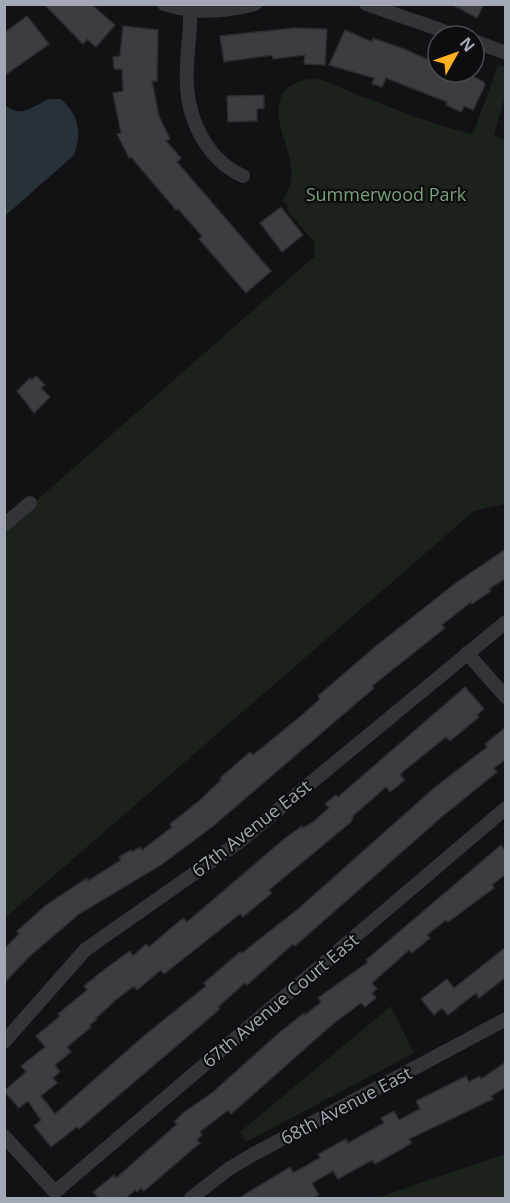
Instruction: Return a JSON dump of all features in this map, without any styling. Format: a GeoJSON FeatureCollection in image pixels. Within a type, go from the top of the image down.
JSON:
{"type":"FeatureCollection","features":[{"type":"Feature","properties":{"kind":"street"},"geometry":{"type":"LineString","coordinates":[[164,4],[190,11],[233,10],[255,4]]}},
{"type":"Feature","properties":{"kind":"street"},"geometry":{"type":"LineString","coordinates":[[366,4],[426,25]]}},
{"type":"Feature","properties":{"kind":"street"},"geometry":{"type":"LineString","coordinates":[[190,11],[187,86],[196,123],[213,155],[229,170],[243,176]]}},
{"type":"Feature","properties":{"kind":"street"},"geometry":{"type":"LineString","coordinates":[[486,46],[505,52]]}},
{"type":"Feature","properties":{"kind":"street"},"geometry":{"type":"LineString","coordinates":[[4,525],[30,503]]}},
{"type":"Feature","properties":{"kind":"street","name":"67th Avenue East"},"geometry":{"type":"LineString","coordinates":[[4,1042],[85,950],[239,842],[506,622]]}},
{"type":"Feature","properties":{"kind":"street"},"geometry":{"type":"LineString","coordinates":[[467,653],[506,698]]}},
{"type":"Feature","properties":{"kind":"street","name":"67th Avenue Court East"},"geometry":{"type":"LineString","coordinates":[[4,1136],[55,1192],[506,808]]}},
{"type":"Feature","properties":{"kind":"street","name":"68th Avenue East"},"geometry":{"type":"LineString","coordinates":[[191,1198],[230,1168],[252,1155],[506,1019]]}},
{"type":"Feature","properties":{"kind":"green space","name":"Summerwood Park"},"geometry":{"type":"Polygon","coordinates":[[[498,65],[505,67],[505,96],[494,135],[506,141],[505,504],[474,511],[5,918],[4,529],[315,256],[314,242],[287,210],[288,207],[282,200],[290,187],[292,173],[279,119],[279,106],[286,90],[302,81],[320,80],[413,116],[473,134],[498,65]]]}},
{"type":"Feature","properties":{"kind":"green space"},"geometry":{"type":"Polygon","coordinates":[[[391,1006],[414,1053],[246,1142],[240,1132],[391,1006]]]}},
{"type":"Feature","properties":{"kind":"green space"},"geometry":{"type":"Polygon","coordinates":[[[505,1154],[505,1198],[377,1198],[505,1154]]]}},
{"type":"Feature","properties":{"kind":"shaded area"},"geometry":{"type":"Polygon","coordinates":[[[48,99],[60,99],[75,117],[78,139],[74,155],[5,216],[5,105],[10,109],[21,111],[48,99]]]}},
{"type":"Feature","properties":{"kind":"building"},"geometry":{"type":"Polygon","coordinates":[[[44,4],[91,4],[115,25],[96,47],[87,39],[83,44],[44,4]]]}},
{"type":"Feature","properties":{"kind":"building"},"geometry":{"type":"Polygon","coordinates":[[[451,4],[484,4],[477,18],[451,4]]]}},
{"type":"Feature","properties":{"kind":"building"},"geometry":{"type":"Polygon","coordinates":[[[27,16],[49,44],[4,76],[4,33],[27,16]]]}},
{"type":"Feature","properties":{"kind":"building"},"geometry":{"type":"Polygon","coordinates":[[[123,26],[158,30],[157,81],[152,81],[159,116],[170,139],[166,141],[181,158],[177,162],[271,271],[246,293],[199,239],[202,236],[178,209],[176,210],[131,157],[129,158],[117,134],[121,133],[113,93],[123,91],[122,69],[114,69],[113,57],[120,56],[123,26]]]}},
{"type":"Feature","properties":{"kind":"building"},"geometry":{"type":"Polygon","coordinates":[[[294,28],[327,29],[325,65],[304,64],[305,55],[273,59],[272,55],[224,62],[220,36],[294,28]]]}},
{"type":"Feature","properties":{"kind":"building"},"geometry":{"type":"Polygon","coordinates":[[[345,30],[372,42],[373,38],[426,59],[426,84],[485,85],[473,110],[464,106],[461,112],[446,105],[447,102],[386,78],[382,87],[372,84],[374,78],[329,65],[345,30]]]}},
{"type":"Feature","properties":{"kind":"building"},"geometry":{"type":"Polygon","coordinates":[[[264,95],[264,108],[257,109],[257,121],[228,122],[227,96],[264,95]]]}},
{"type":"Feature","properties":{"kind":"building"},"geometry":{"type":"Polygon","coordinates":[[[281,207],[303,235],[282,252],[260,223],[281,207]]]}},
{"type":"Feature","properties":{"kind":"building"},"geometry":{"type":"Polygon","coordinates":[[[36,376],[45,385],[41,388],[50,397],[34,413],[17,391],[30,378],[32,380],[36,376]]]}},
{"type":"Feature","properties":{"kind":"building"},"geometry":{"type":"Polygon","coordinates":[[[506,549],[506,578],[489,589],[491,591],[472,604],[471,602],[442,625],[445,628],[372,686],[374,688],[212,827],[161,865],[79,914],[30,956],[4,983],[4,949],[19,934],[17,931],[46,905],[87,878],[88,881],[121,860],[119,857],[131,850],[132,852],[140,847],[142,850],[172,827],[170,824],[199,801],[221,780],[220,778],[250,752],[253,755],[302,715],[320,699],[318,696],[376,646],[457,582],[506,549]]]}},
{"type":"Feature","properties":{"kind":"building"},"geometry":{"type":"Polygon","coordinates":[[[465,687],[484,709],[477,715],[479,717],[450,741],[446,737],[405,770],[400,775],[405,780],[390,792],[386,787],[354,815],[351,822],[269,890],[272,893],[243,917],[240,914],[164,974],[161,970],[137,990],[134,986],[117,999],[96,1018],[90,1025],[91,1027],[67,1047],[71,1052],[55,1065],[60,1072],[53,1078],[57,1083],[41,1096],[55,1114],[145,1035],[206,986],[204,983],[240,952],[242,953],[298,909],[434,788],[487,747],[485,744],[506,727],[506,759],[494,768],[497,772],[444,815],[295,946],[293,944],[247,985],[245,983],[218,1007],[220,1009],[79,1129],[77,1127],[51,1147],[34,1126],[41,1120],[28,1101],[19,1108],[4,1091],[26,1072],[21,1066],[45,1047],[36,1036],[87,990],[84,986],[105,969],[130,951],[133,956],[146,944],[149,947],[183,918],[187,922],[284,839],[302,826],[303,828],[313,822],[329,808],[325,804],[336,795],[338,797],[465,687]]]}},
{"type":"Feature","properties":{"kind":"building"},"geometry":{"type":"Polygon","coordinates":[[[501,845],[506,851],[506,874],[492,885],[494,888],[448,922],[446,920],[427,935],[430,938],[412,953],[409,950],[372,983],[377,989],[372,993],[376,998],[365,1007],[361,1003],[334,1023],[231,1114],[228,1110],[200,1132],[202,1135],[197,1140],[200,1143],[144,1191],[141,1188],[137,1192],[135,1190],[126,1198],[98,1198],[93,1192],[114,1175],[116,1178],[177,1124],[174,1122],[183,1113],[213,1092],[279,1033],[321,1002],[318,998],[368,962],[366,960],[501,845]]]}},
{"type":"Feature","properties":{"kind":"building"},"geometry":{"type":"Polygon","coordinates":[[[506,947],[506,977],[479,998],[476,993],[448,1015],[442,1008],[434,1015],[421,999],[447,979],[454,988],[506,947]]]}},
{"type":"Feature","properties":{"kind":"building"},"geometry":{"type":"Polygon","coordinates":[[[506,1062],[506,1087],[491,1096],[493,1099],[409,1139],[412,1143],[375,1164],[372,1160],[338,1179],[333,1171],[312,1183],[319,1195],[313,1198],[239,1198],[290,1167],[293,1173],[320,1158],[318,1154],[346,1139],[348,1143],[384,1123],[381,1118],[394,1111],[399,1120],[420,1109],[416,1101],[466,1076],[469,1082],[480,1076],[481,1079],[506,1062]]]}}]}
